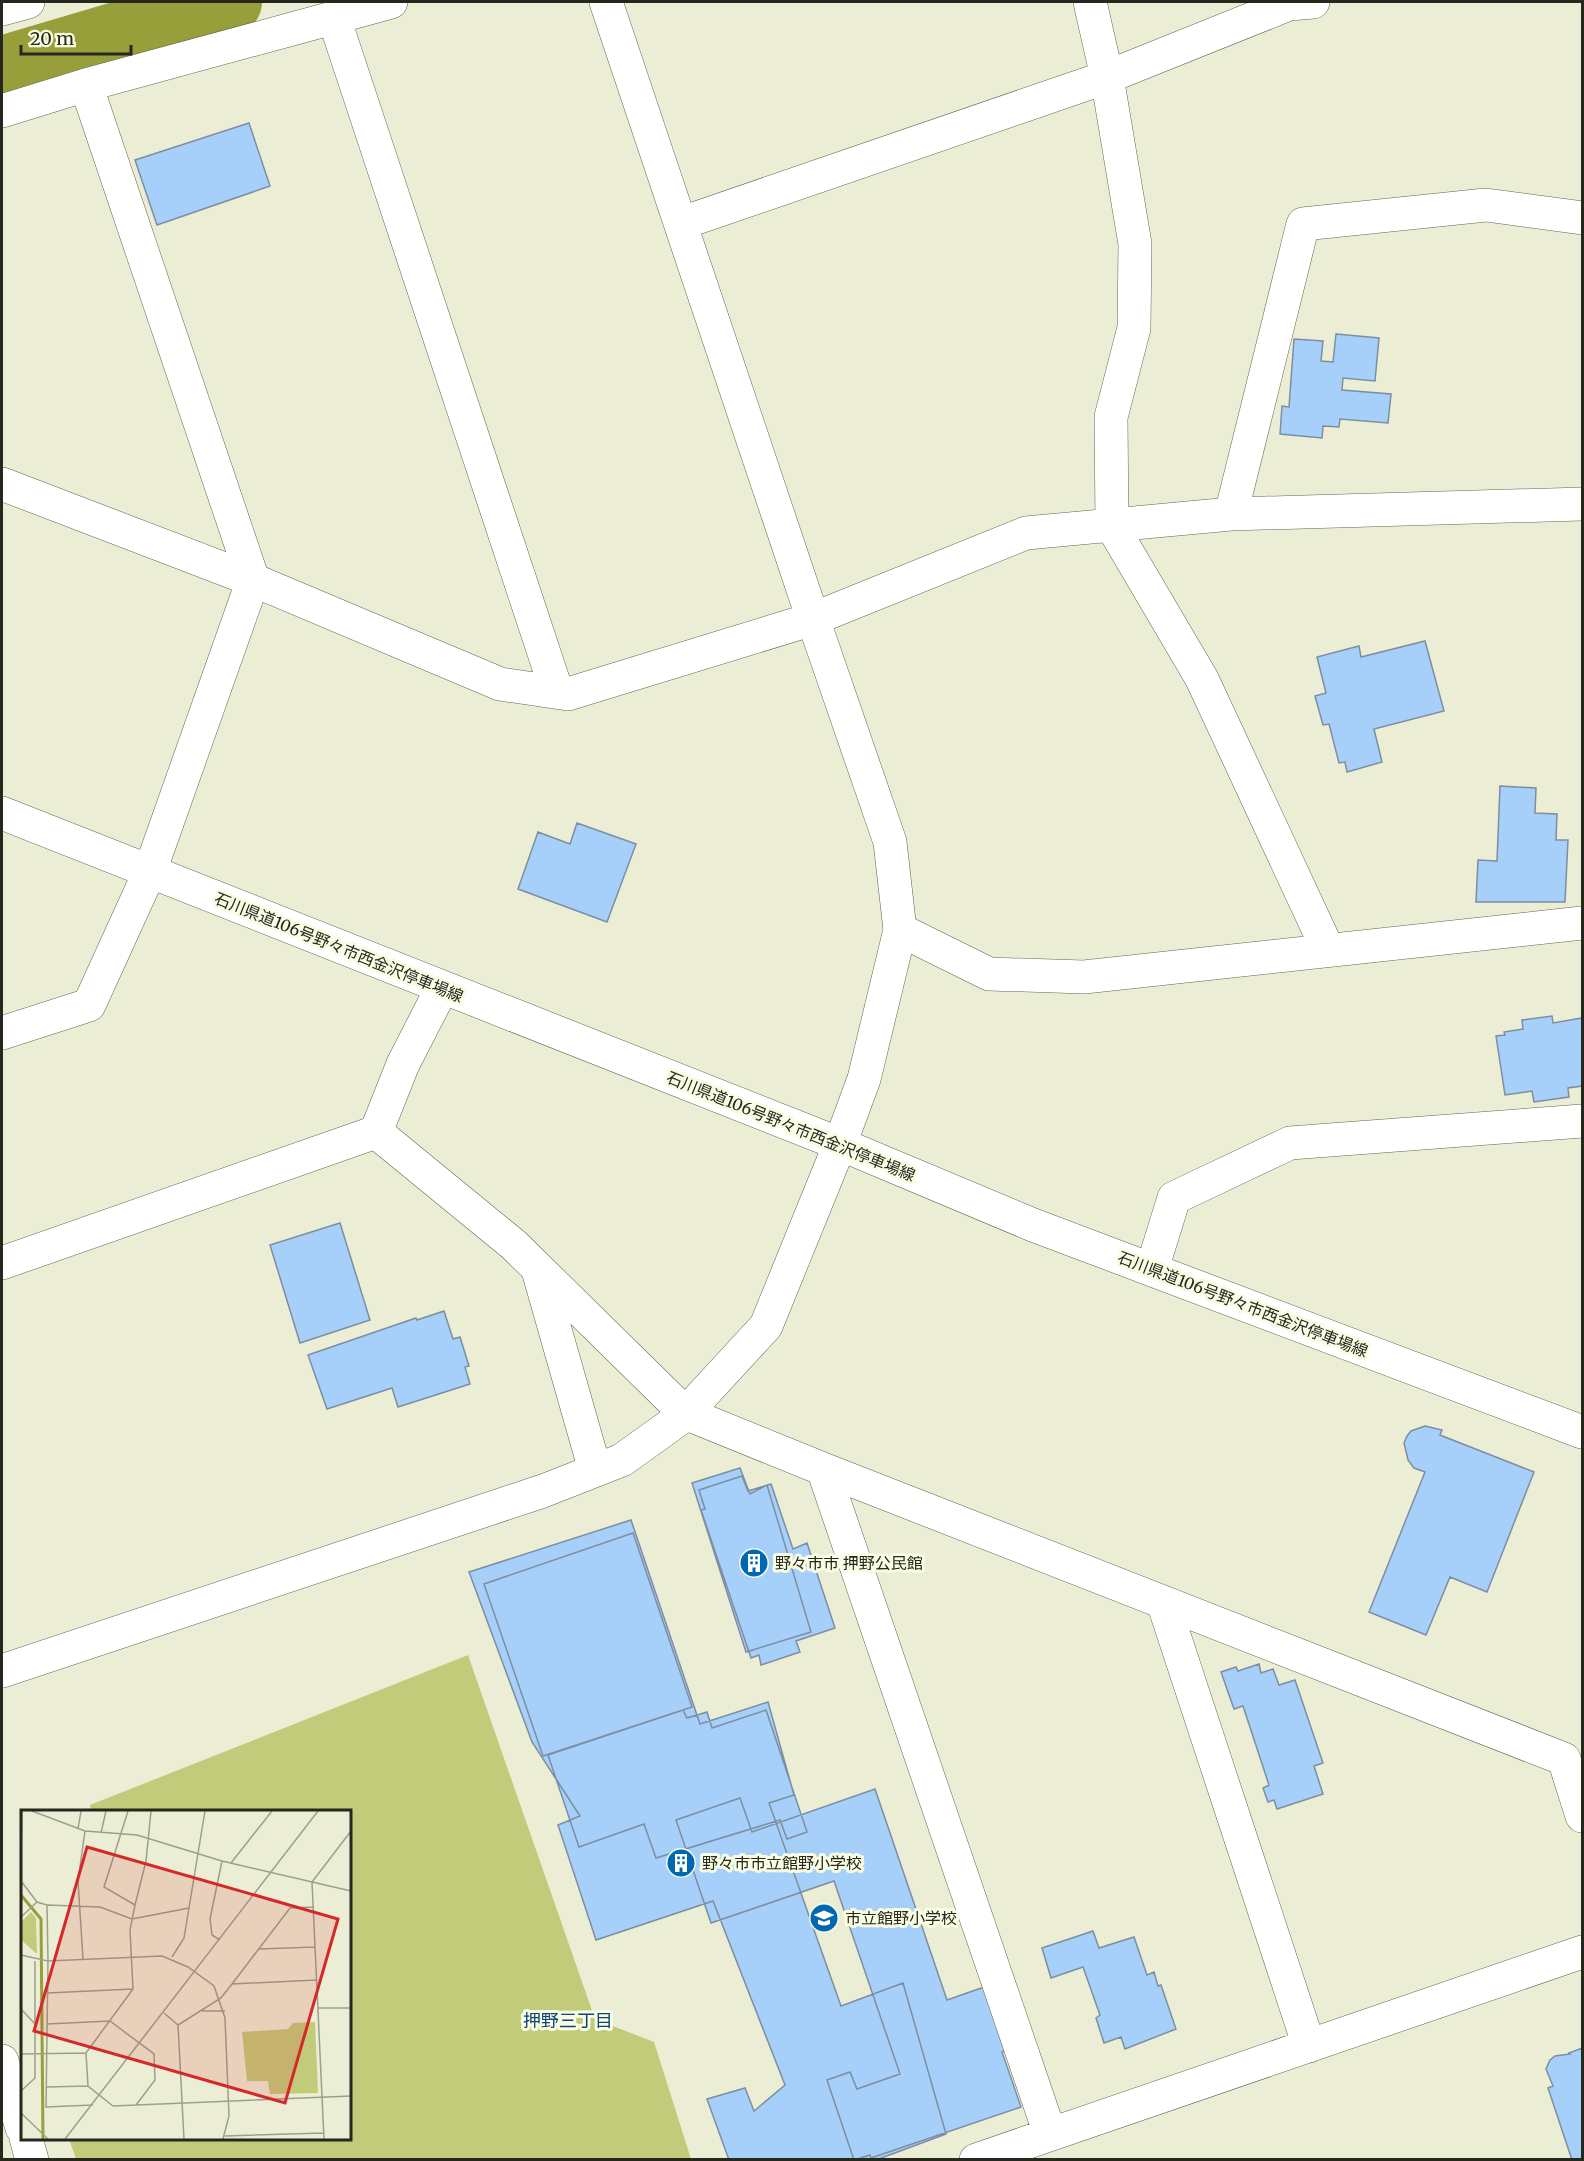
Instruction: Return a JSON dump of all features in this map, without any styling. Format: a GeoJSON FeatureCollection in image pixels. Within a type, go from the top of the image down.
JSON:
{"type":"FeatureCollection","features":[{"type":"Feature","properties":{"kind":"street"},"geometry":{"type":"LineString","coordinates":[[2,9],[28,2]]}},
{"type":"Feature","properties":{"kind":"street"},"geometry":{"type":"LineString","coordinates":[[2,111],[86,85],[391,2]]}},
{"type":"Feature","properties":{"kind":"street"},"geometry":{"type":"LineString","coordinates":[[2,1671],[543,1491],[622,1460],[686,1413],[766,1326],[864,1079],[900,930],[890,842],[606,2]]}},
{"type":"Feature","properties":{"kind":"street"},"geometry":{"type":"LineString","coordinates":[[1090,2],[1107,77],[1135,244],[1134,328],[1111,417],[1112,526],[1202,679],[1328,950]]}},
{"type":"Feature","properties":{"kind":"street"},"geometry":{"type":"LineString","coordinates":[[682,223],[1107,77],[1289,4],[1313,2]]}},
{"type":"Feature","properties":{"kind":"street"},"geometry":{"type":"LineString","coordinates":[[334,18],[557,692]]}},
{"type":"Feature","properties":{"kind":"street"},"geometry":{"type":"LineString","coordinates":[[2,1033],[89,1005],[150,871],[253,580],[86,85]]}},
{"type":"Feature","properties":{"kind":"street"},"geometry":{"type":"LineString","coordinates":[[1231,514],[1303,224],[1486,206],[1582,218]]}},
{"type":"Feature","properties":{"kind":"street"},"geometry":{"type":"LineString","coordinates":[[2,484],[253,580],[500,684],[568,694],[813,618],[1026,534],[1231,514],[1582,504]]}},
{"type":"Feature","properties":{"kind":"street","name":"石川県道106号野々市西金沢停車場線"},"geometry":{"type":"LineString","coordinates":[[2,813],[840,1144],[1033,1225],[1582,1432]]}},
{"type":"Feature","properties":{"kind":"street"},"geometry":{"type":"LineString","coordinates":[[900,930],[989,974],[1084,977],[1582,923]]}},
{"type":"Feature","properties":{"kind":"street"},"geometry":{"type":"LineString","coordinates":[[2,1263],[376,1132],[403,1064],[442,988]]}},
{"type":"Feature","properties":{"kind":"street"},"geometry":{"type":"LineString","coordinates":[[1152,1269],[1174,1198],[1290,1143],[1582,1121]]}},
{"type":"Feature","properties":{"kind":"street"},"geometry":{"type":"LineString","coordinates":[[376,1132],[514,1245],[686,1413],[823,1469],[1564,1759],[1582,1816]]}},
{"type":"Feature","properties":{"kind":"street"},"geometry":{"type":"LineString","coordinates":[[538,1268],[595,1470]]}},
{"type":"Feature","properties":{"kind":"street"},"geometry":{"type":"LineString","coordinates":[[823,1469],[1050,2134]]}},
{"type":"Feature","properties":{"kind":"street"},"geometry":{"type":"LineString","coordinates":[[1163,1602],[1309,2046]]}},
{"type":"Feature","properties":{"kind":"street"},"geometry":{"type":"LineString","coordinates":[[976,2160],[1582,1952]]}},
{"type":"Feature","properties":{"kind":"street"},"geometry":{"type":"LineString","coordinates":[[2,2061],[21,2125]]}},
{"type":"Feature","properties":{"kind":"street"},"geometry":{"type":"LineString","coordinates":[[26,2140],[32,2160]]}},
{"type":"Feature","properties":{"kind":"green space"},"geometry":{"type":"Polygon","coordinates":[[[468,1655],[595,2019],[654,2042],[691,2159],[76,2159],[69,2140],[351,2140],[351,1810],[91,1810],[90,1805],[468,1655]]]}},
{"type":"Feature","properties":{"kind":"building"},"geometry":{"type":"Polygon","coordinates":[[[249,123],[270,186],[157,225],[135,160],[249,123]]]}},
{"type":"Feature","properties":{"kind":"building"},"geometry":{"type":"Polygon","coordinates":[[[1336,334],[1379,338],[1375,381],[1343,378],[1342,390],[1391,394],[1388,423],[1340,419],[1339,427],[1323,426],[1322,438],[1280,434],[1282,406],[1289,407],[1294,339],[1323,341],[1321,361],[1333,362],[1336,334]]]}},
{"type":"Feature","properties":{"kind":"building"},"geometry":{"type":"Polygon","coordinates":[[[1425,641],[1444,711],[1374,729],[1382,762],[1347,772],[1345,762],[1339,763],[1329,724],[1323,725],[1315,696],[1326,693],[1317,657],[1359,646],[1361,657],[1425,641]]]}},
{"type":"Feature","properties":{"kind":"building"},"geometry":{"type":"Polygon","coordinates":[[[1500,786],[1536,788],[1535,813],[1557,814],[1556,840],[1568,840],[1565,902],[1476,902],[1478,860],[1497,861],[1500,786]]]}},
{"type":"Feature","properties":{"kind":"building"},"geometry":{"type":"Polygon","coordinates":[[[577,823],[636,844],[607,922],[518,889],[538,832],[570,844],[577,823]]]}},
{"type":"Feature","properties":{"kind":"building"},"geometry":{"type":"Polygon","coordinates":[[[1552,1016],[1553,1023],[1582,1018],[1582,1086],[1568,1088],[1569,1097],[1534,1102],[1532,1091],[1505,1095],[1496,1036],[1505,1035],[1504,1032],[1523,1029],[1522,1020],[1552,1016]]]}},
{"type":"Feature","properties":{"kind":"building"},"geometry":{"type":"Polygon","coordinates":[[[340,1223],[370,1320],[300,1343],[270,1245],[340,1223]]]}},
{"type":"Feature","properties":{"kind":"building"},"geometry":{"type":"Polygon","coordinates":[[[444,1311],[453,1339],[460,1337],[469,1366],[465,1367],[470,1384],[398,1407],[392,1388],[327,1409],[308,1355],[416,1318],[417,1320],[444,1311]]]}},
{"type":"Feature","properties":{"kind":"building"},"geometry":{"type":"Polygon","coordinates":[[[1425,1426],[1442,1430],[1440,1435],[1534,1472],[1487,1592],[1450,1577],[1426,1635],[1369,1612],[1425,1472],[1414,1468],[1408,1460],[1404,1443],[1411,1431],[1425,1426]]]}},
{"type":"Feature","properties":{"kind":"building","name":"野々市市 押野公民館"},"geometry":{"type":"Polygon","coordinates":[[[740,1468],[750,1494],[767,1485],[811,1632],[746,1652],[692,1483],[740,1468]]]}},
{"type":"Feature","properties":{"kind":"building","name":"野々市市 押野公民館"},"geometry":{"type":"Polygon","coordinates":[[[742,1476],[748,1491],[771,1484],[793,1549],[807,1543],[835,1628],[796,1641],[800,1652],[761,1665],[759,1655],[751,1658],[701,1510],[705,1509],[699,1490],[742,1476]]]}},
{"type":"Feature","properties":{"kind":"building","name":"野々市市立館野小学校"},"geometry":{"type":"Polygon","coordinates":[[[631,1520],[700,1724],[768,1702],[794,1795],[769,1803],[841,2006],[903,1983],[946,2134],[876,2160],[729,2160],[707,2099],[745,2088],[754,2111],[785,2085],[713,1901],[596,1940],[558,1825],[580,1816],[532,1742],[469,1572],[631,1520]]]}},
{"type":"Feature","properties":{"kind":"building"},"geometry":{"type":"Polygon","coordinates":[[[633,1533],[692,1707],[543,1756],[484,1584],[633,1533]]]}},
{"type":"Feature","properties":{"kind":"building"},"geometry":{"type":"Polygon","coordinates":[[[1259,1664],[1261,1673],[1273,1669],[1279,1685],[1295,1680],[1323,1763],[1314,1766],[1323,1794],[1277,1809],[1274,1800],[1268,1802],[1263,1788],[1269,1785],[1243,1706],[1234,1709],[1221,1672],[1236,1667],[1238,1671],[1259,1664]]]}},
{"type":"Feature","properties":{"kind":"building"},"geometry":{"type":"Polygon","coordinates":[[[683,1710],[687,1718],[707,1712],[712,1728],[766,1710],[807,1832],[787,1839],[780,1820],[656,1858],[644,1824],[579,1847],[548,1755],[683,1710]]]}},
{"type":"Feature","properties":{"kind":"building"},"geometry":{"type":"Polygon","coordinates":[[[875,1789],[947,2000],[987,1986],[1009,2049],[1002,2052],[1021,2107],[871,2158],[870,2155],[854,2160],[827,2080],[850,2072],[857,2089],[900,2074],[834,1881],[711,1923],[676,1820],[740,1798],[752,1832],[875,1789]]]}},
{"type":"Feature","properties":{"kind":"building"},"geometry":{"type":"Polygon","coordinates":[[[1093,1931],[1099,1948],[1134,1937],[1147,1975],[1154,1972],[1158,1986],[1161,1985],[1176,2029],[1125,2049],[1121,2037],[1104,2043],[1096,2018],[1100,2015],[1083,1967],[1051,1978],[1042,1948],[1093,1931]]]}},
{"type":"Feature","properties":{"kind":"building"},"geometry":{"type":"Polygon","coordinates":[[[1582,2048],[1582,2160],[1572,2160],[1548,2088],[1553,2086],[1546,2069],[1550,2060],[1555,2056],[1570,2054],[1582,2048]]]}},
{"type":"Feature","properties":{"kind":"waterway"},"geometry":{"type":"LineString","coordinates":[[2,69],[229,2]]}},
{"type":"Feature","properties":{"kind":"place","name":"野々市市 押野公民館"},"geometry":{"type":"Point","coordinates":[754,1563]}},
{"type":"Feature","properties":{"kind":"place","name":"野々市市立館野小学校"},"geometry":{"type":"Point","coordinates":[681,1863]}},
{"type":"Feature","properties":{"kind":"place","name":"市立館野小学校"},"geometry":{"type":"Point","coordinates":[824,1918]}},
{"type":"Feature","properties":{"kind":"district","name":"押野三丁目"},"geometry":{"type":"Point","coordinates":[568,2021]}}]}
